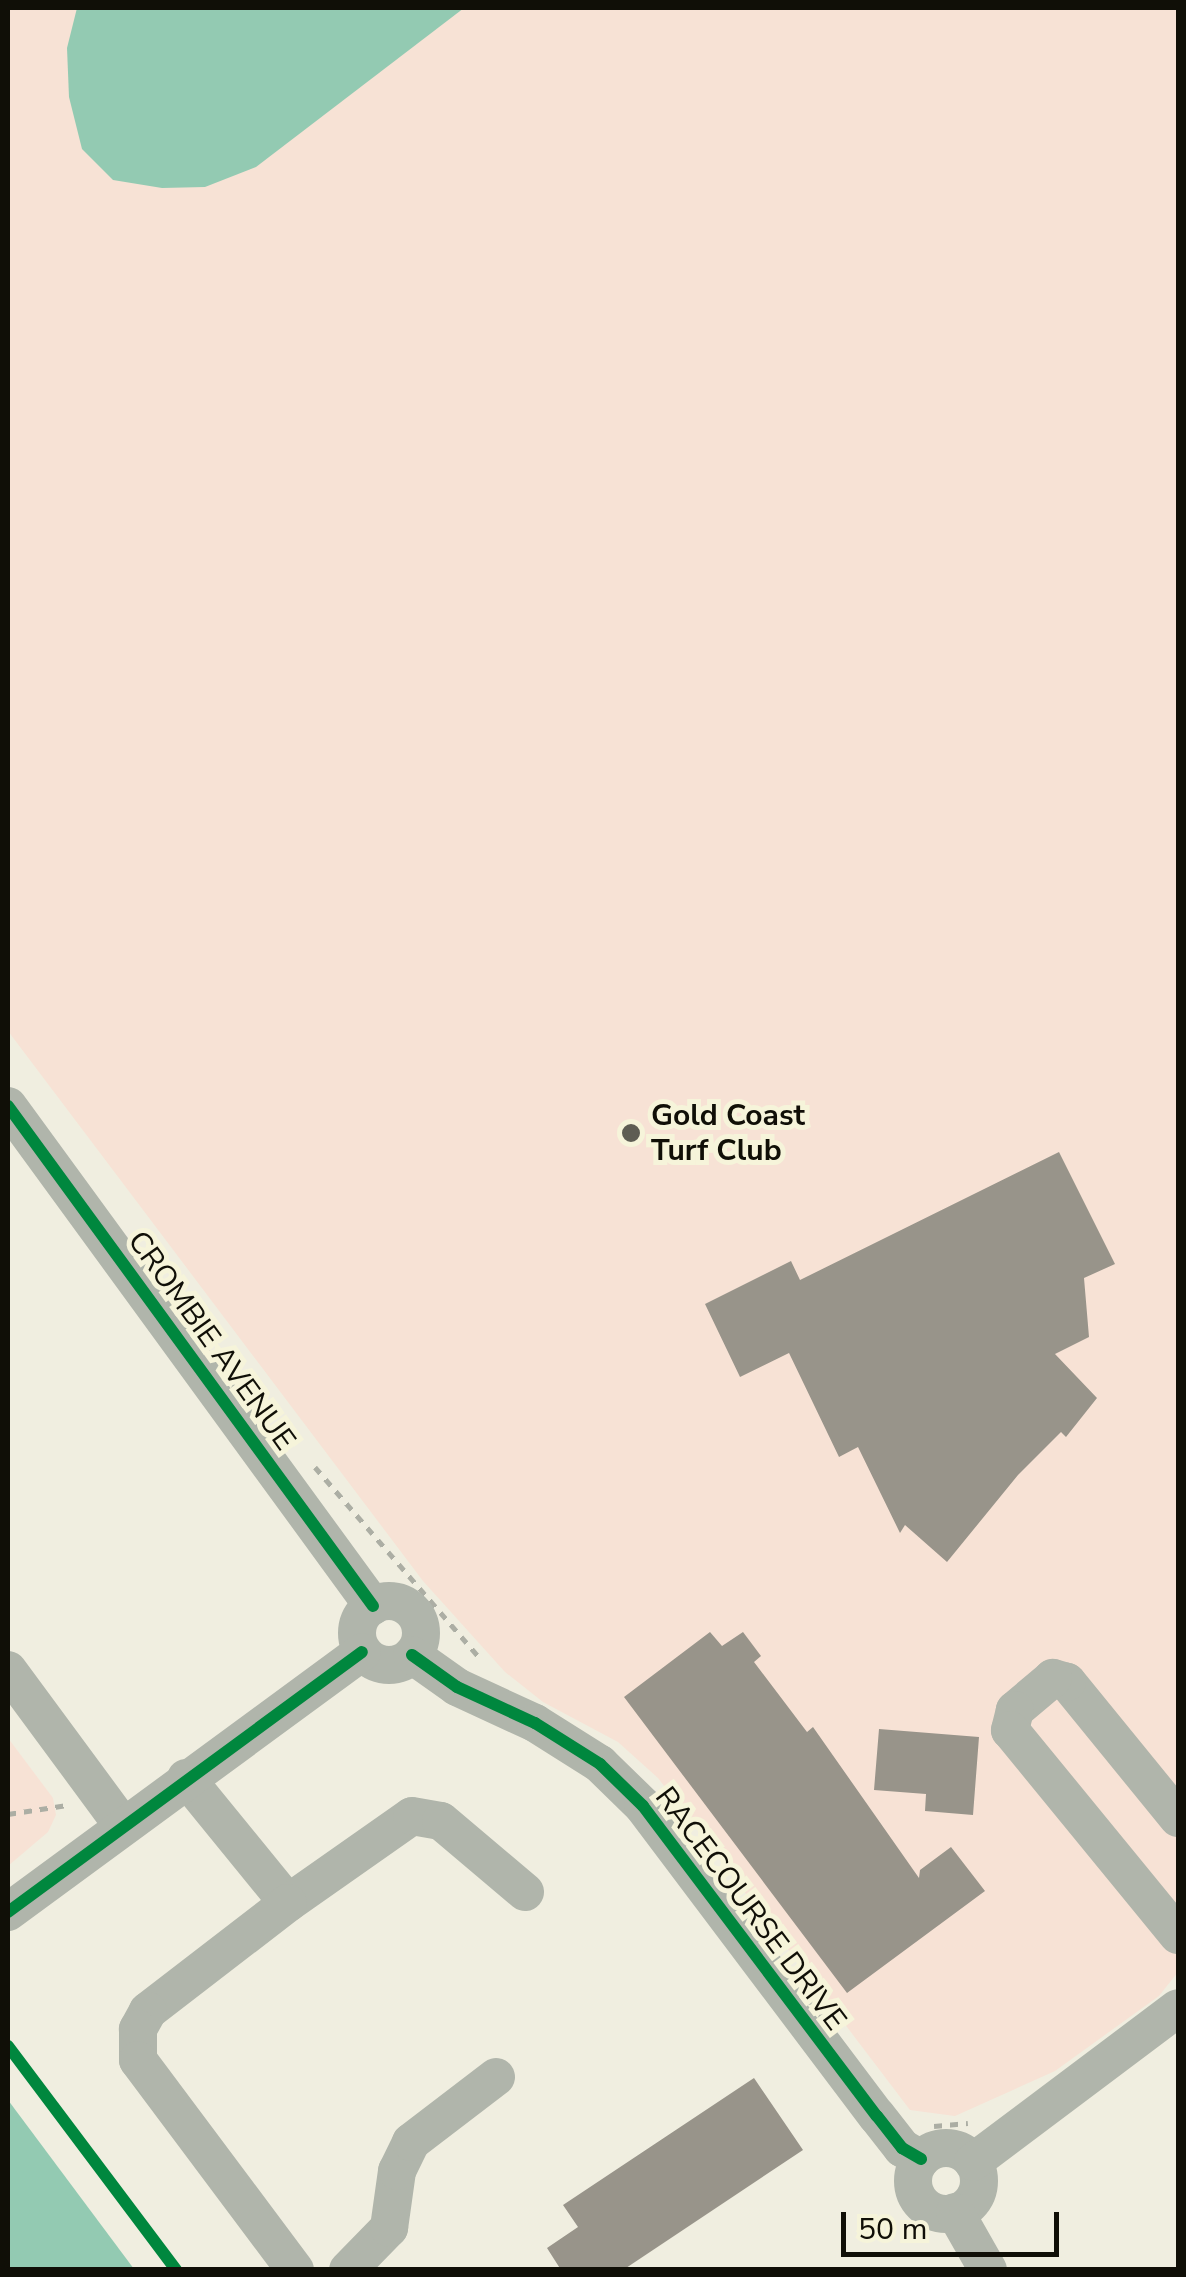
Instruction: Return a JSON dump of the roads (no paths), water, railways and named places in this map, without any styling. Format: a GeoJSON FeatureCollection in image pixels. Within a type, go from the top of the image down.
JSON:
{"type":"FeatureCollection","features":[{"type":"Feature","properties":{"kind":"street","name":"CROMBIE AVENUE"},"geometry":{"type":"LineString","coordinates":[[8,1106],[373,1606]]}},
{"type":"Feature","properties":{"kind":"street"},"geometry":{"type":"LineString","coordinates":[[392,1602],[410,1609],[421,1636],[412,1655],[391,1666],[362,1652],[356,1631],[373,1606],[392,1602]]}},
{"type":"Feature","properties":{"kind":"street"},"geometry":{"type":"LineString","coordinates":[[8,1912],[121,1824],[362,1652]]}},
{"type":"Feature","properties":{"kind":"street","name":"RACECOURSE DRIVE"},"geometry":{"type":"LineString","coordinates":[[412,1655],[457,1688],[535,1723],[600,1764],[643,1806],[876,2116],[902,2148],[921,2159]]}},
{"type":"Feature","properties":{"kind":"street"},"geometry":{"type":"LineString","coordinates":[[8,1670],[121,1824]]}},
{"type":"Feature","properties":{"kind":"street"},"geometry":{"type":"LineString","coordinates":[[1178,1818],[1067,1682],[1053,1678],[1015,1710],[1010,1730],[1178,1935]]}},
{"type":"Feature","properties":{"kind":"street"},"geometry":{"type":"LineString","coordinates":[[186,1778],[288,1903]]}},
{"type":"Feature","properties":{"kind":"street"},"geometry":{"type":"LineString","coordinates":[[295,2270],[138,2060],[138,2030],[148,2011],[288,1903],[412,1816],[441,1821],[525,1892]]}},
{"type":"Feature","properties":{"kind":"street"},"geometry":{"type":"LineString","coordinates":[[973,2162],[1178,2008]]}},
{"type":"Feature","properties":{"kind":"street"},"geometry":{"type":"LineString","coordinates":[[348,2270],[389,2228],[396,2171],[411,2142],[496,2077]]}},
{"type":"Feature","properties":{"kind":"street"},"geometry":{"type":"LineString","coordinates":[[952,2148],[973,2162],[978,2188],[955,2212],[934,2211],[918,2197],[914,2177],[921,2159],[952,2148]]}},
{"type":"Feature","properties":{"kind":"street"},"geometry":{"type":"LineString","coordinates":[[955,2212],[988,2270]]}},
{"type":"Feature","properties":{"kind":"place","name":"Gold Coast Turf Club"},"geometry":{"type":"Point","coordinates":[631,1133]}}]}
